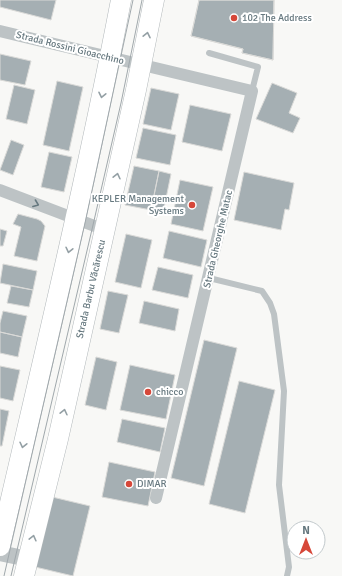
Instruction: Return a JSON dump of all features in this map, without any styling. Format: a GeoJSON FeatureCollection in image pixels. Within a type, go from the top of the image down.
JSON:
{"type":"FeatureCollection","features":[{"type":"Feature","properties":{"kind":"main road"},"geometry":{"type":"LineString","coordinates":[[0,546],[76,219],[110,57],[118,1]]}},
{"type":"Feature","properties":{"kind":"main road","name":"Strada Barbu Văcărescu"},"geometry":{"type":"LineString","coordinates":[[26,568],[58,439],[155,3]]}},
{"type":"Feature","properties":{"kind":"street","name":"Strada Rossini Gioacchino"},"geometry":{"type":"LineString","coordinates":[[0,31],[140,65]]}},
{"type":"Feature","properties":{"kind":"street"},"geometry":{"type":"LineString","coordinates":[[140,65],[252,91]]}},
{"type":"Feature","properties":{"kind":"street","name":"Strada Gheorghe Matac"},"geometry":{"type":"LineString","coordinates":[[156,498],[252,91]]}},
{"type":"Feature","properties":{"kind":"street"},"geometry":{"type":"LineString","coordinates":[[0,190],[105,230]]}},
{"type":"Feature","properties":{"kind":"street"},"geometry":{"type":"LineString","coordinates":[[0,553],[26,568]]}},
{"type":"Feature","properties":{"kind":"lane"},"geometry":{"type":"LineString","coordinates":[[209,54],[258,66],[252,91]]}},
{"type":"Feature","properties":{"kind":"lane"},"geometry":{"type":"LineString","coordinates":[[209,278],[262,291],[270,303],[274,314],[284,391],[279,485],[289,568],[287,576]]}},
{"type":"Feature","properties":{"kind":"building"},"geometry":{"type":"Polygon","coordinates":[[[0,0],[56,0],[51,20],[0,7],[0,0]]]}},
{"type":"Feature","properties":{"kind":"building","name":"102 The Address"},"geometry":{"type":"Polygon","coordinates":[[[199,0],[274,0],[273,60],[242,53],[243,49],[191,36],[199,0]]]}},
{"type":"Feature","properties":{"kind":"building","name":"102 The Address"},"geometry":{"type":"Polygon","coordinates":[[[199,0],[274,0],[273,60],[242,53],[243,49],[191,36],[199,0]]]}},
{"type":"Feature","properties":{"kind":"building"},"geometry":{"type":"Polygon","coordinates":[[[0,54],[31,61],[25,85],[0,80],[0,54]]]}},
{"type":"Feature","properties":{"kind":"building"},"geometry":{"type":"Polygon","coordinates":[[[57,81],[83,87],[69,151],[43,145],[57,81]]]}},
{"type":"Feature","properties":{"kind":"building"},"geometry":{"type":"Polygon","coordinates":[[[272,83],[297,93],[289,113],[300,118],[293,133],[256,119],[272,83]]]}},
{"type":"Feature","properties":{"kind":"building"},"geometry":{"type":"Polygon","coordinates":[[[14,85],[35,90],[27,124],[6,119],[14,85]]]}},
{"type":"Feature","properties":{"kind":"building"},"geometry":{"type":"Polygon","coordinates":[[[151,88],[179,94],[171,130],[143,124],[151,88]]]}},
{"type":"Feature","properties":{"kind":"building"},"geometry":{"type":"Polygon","coordinates":[[[190,105],[231,114],[222,151],[182,142],[190,105]]]}},
{"type":"Feature","properties":{"kind":"building"},"geometry":{"type":"Polygon","coordinates":[[[143,128],[176,135],[170,165],[136,158],[143,128]]]}},
{"type":"Feature","properties":{"kind":"building"},"geometry":{"type":"Polygon","coordinates":[[[11,140],[24,145],[13,175],[0,170],[11,140]]]}},
{"type":"Feature","properties":{"kind":"building"},"geometry":{"type":"Polygon","coordinates":[[[49,152],[72,157],[64,192],[41,187],[49,152]]]}},
{"type":"Feature","properties":{"kind":"building"},"geometry":{"type":"Polygon","coordinates":[[[134,166],[159,171],[151,210],[125,205],[134,166]]]}},
{"type":"Feature","properties":{"kind":"building"},"geometry":{"type":"Polygon","coordinates":[[[159,171],[171,174],[163,213],[151,210],[159,171]]]}},
{"type":"Feature","properties":{"kind":"building"},"geometry":{"type":"Polygon","coordinates":[[[244,172],[294,183],[289,210],[285,209],[281,230],[234,220],[244,172]]]}},
{"type":"Feature","properties":{"kind":"building","name":"KEPLER Management Systems"},"geometry":{"type":"Polygon","coordinates":[[[180,180],[213,187],[203,231],[171,224],[180,180]]]}},
{"type":"Feature","properties":{"kind":"building"},"geometry":{"type":"Polygon","coordinates":[[[18,214],[37,219],[45,226],[37,261],[14,256],[21,227],[13,224],[18,214]]]}},
{"type":"Feature","properties":{"kind":"building"},"geometry":{"type":"Polygon","coordinates":[[[0,229],[7,231],[3,246],[0,246],[0,229]]]}},
{"type":"Feature","properties":{"kind":"building"},"geometry":{"type":"Polygon","coordinates":[[[169,231],[207,240],[201,267],[163,258],[169,231]]]}},
{"type":"Feature","properties":{"kind":"building"},"geometry":{"type":"Polygon","coordinates":[[[126,234],[152,240],[141,288],[115,282],[126,234]]]}},
{"type":"Feature","properties":{"kind":"building"},"geometry":{"type":"Polygon","coordinates":[[[3,264],[37,271],[33,290],[0,283],[3,264]]]}},
{"type":"Feature","properties":{"kind":"building"},"geometry":{"type":"Polygon","coordinates":[[[158,267],[193,275],[188,298],[152,290],[158,267]]]}},
{"type":"Feature","properties":{"kind":"building"},"geometry":{"type":"Polygon","coordinates":[[[11,286],[33,290],[29,307],[7,303],[11,286]]]}},
{"type":"Feature","properties":{"kind":"building"},"geometry":{"type":"Polygon","coordinates":[[[108,291],[128,295],[119,333],[100,329],[108,291]]]}},
{"type":"Feature","properties":{"kind":"building"},"geometry":{"type":"Polygon","coordinates":[[[144,301],[179,309],[175,331],[139,323],[144,301]]]}},
{"type":"Feature","properties":{"kind":"building"},"geometry":{"type":"Polygon","coordinates":[[[3,311],[27,316],[22,337],[0,332],[0,323],[3,311]]]}},
{"type":"Feature","properties":{"kind":"building"},"geometry":{"type":"Polygon","coordinates":[[[0,332],[22,337],[18,357],[0,353],[0,332]]]}},
{"type":"Feature","properties":{"kind":"building"},"geometry":{"type":"Polygon","coordinates":[[[204,340],[237,348],[204,486],[171,478],[204,340]]]}},
{"type":"Feature","properties":{"kind":"building"},"geometry":{"type":"Polygon","coordinates":[[[96,357],[117,362],[106,410],[85,405],[96,357]]]}},
{"type":"Feature","properties":{"kind":"building","name":"chicco"},"geometry":{"type":"Polygon","coordinates":[[[130,365],[175,375],[166,419],[120,410],[130,365]]]}},
{"type":"Feature","properties":{"kind":"building"},"geometry":{"type":"Polygon","coordinates":[[[0,366],[20,370],[13,401],[0,398],[0,366]]]}},
{"type":"Feature","properties":{"kind":"building"},"geometry":{"type":"Polygon","coordinates":[[[239,381],[275,390],[245,513],[209,504],[239,381]]]}},
{"type":"Feature","properties":{"kind":"building"},"geometry":{"type":"Polygon","coordinates":[[[0,409],[9,411],[2,446],[0,446],[0,409]]]}},
{"type":"Feature","properties":{"kind":"building"},"geometry":{"type":"Polygon","coordinates":[[[122,419],[165,428],[160,452],[117,442],[122,419]]]}},
{"type":"Feature","properties":{"kind":"building","name":"DIMAR"},"geometry":{"type":"Polygon","coordinates":[[[109,462],[155,472],[148,506],[102,497],[109,462]]]}},
{"type":"Feature","properties":{"kind":"building"},"geometry":{"type":"Polygon","coordinates":[[[48,496],[90,506],[73,576],[31,566],[48,496]]]}},
{"type":"Feature","properties":{"kind":"tram line"},"geometry":{"type":"LineString","coordinates":[[4,576],[85,223],[133,0]]}},
{"type":"Feature","properties":{"kind":"tram line"},"geometry":{"type":"LineString","coordinates":[[11,576],[121,103],[142,0]]}},
{"type":"Feature","properties":{"kind":"place","name":"102 The Address"},"geometry":{"type":"Point","coordinates":[234,18]}},
{"type":"Feature","properties":{"kind":"place","name":"KEPLER Management Systems"},"geometry":{"type":"Point","coordinates":[192,205]}},
{"type":"Feature","properties":{"kind":"place","name":"chicco"},"geometry":{"type":"Point","coordinates":[148,392]}},
{"type":"Feature","properties":{"kind":"place","name":"DIMAR"},"geometry":{"type":"Point","coordinates":[129,484]}}]}
